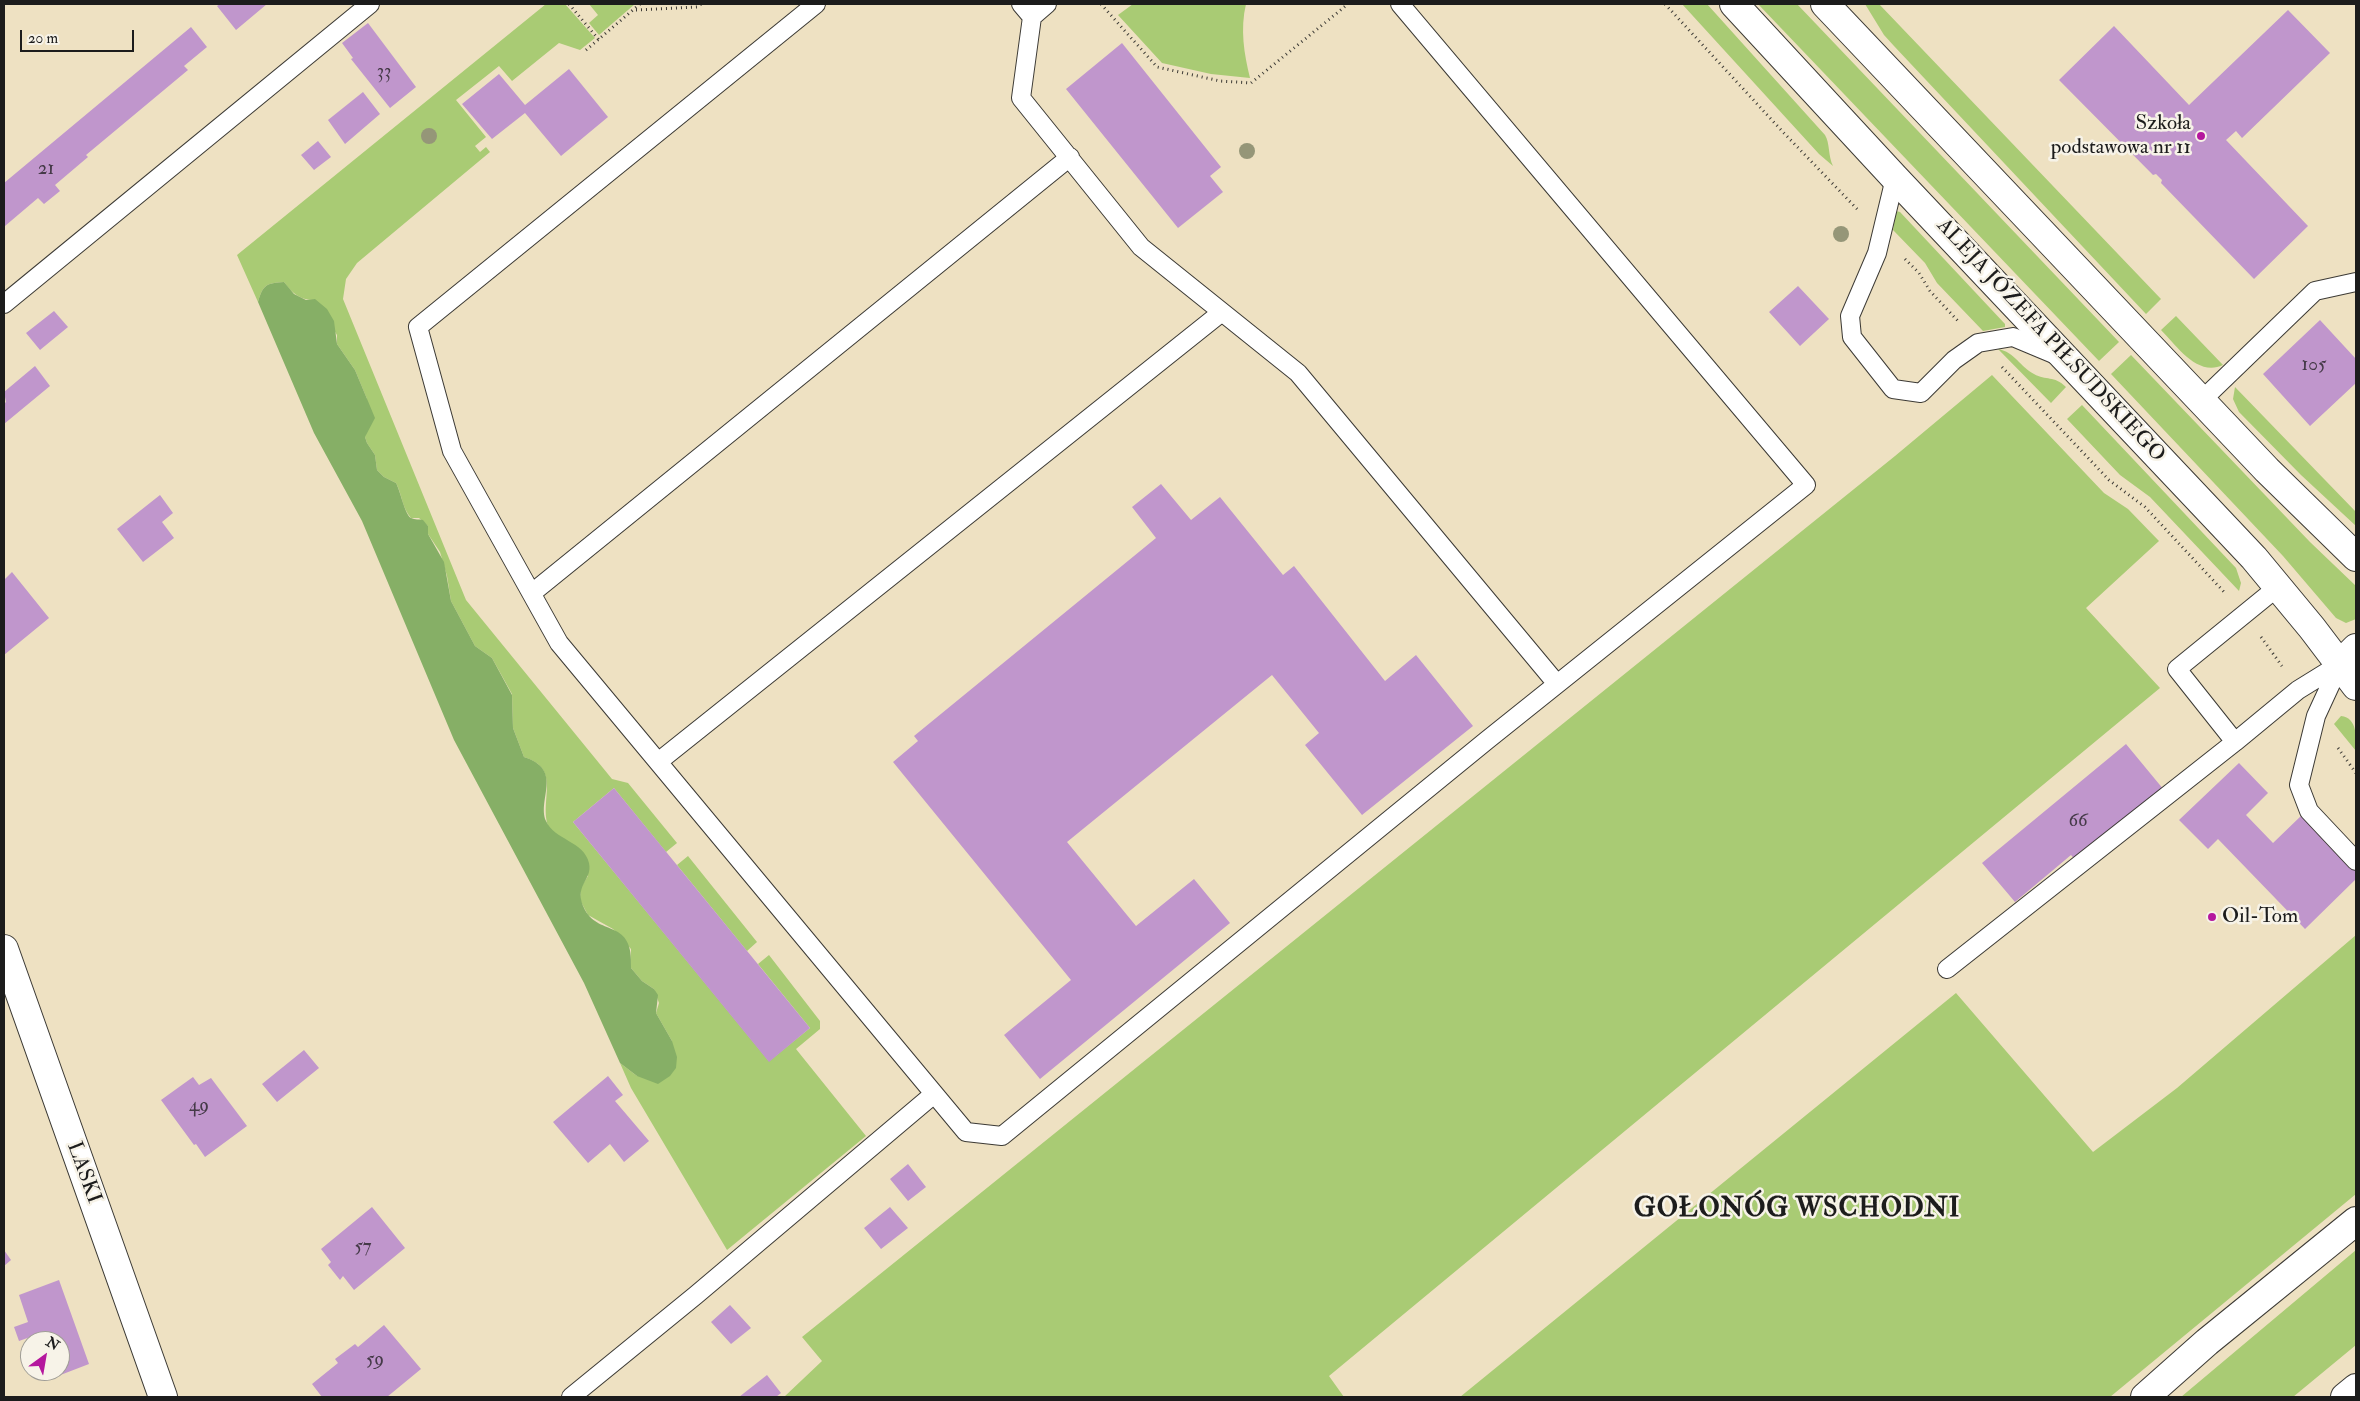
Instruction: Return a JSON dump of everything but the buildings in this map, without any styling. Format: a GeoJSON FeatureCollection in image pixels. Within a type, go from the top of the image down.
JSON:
{"type":"FeatureCollection","features":[{"type":"Feature","properties":{"kind":"main road","name":"ALEJA JÓZEFA PIŁSUDSKIEGO"},"geometry":{"type":"LineString","coordinates":[[1734,4],[1895,178],[2070,360],[2279,586],[2348,656],[2356,686]]}},
{"type":"Feature","properties":{"kind":"main road"},"geometry":{"type":"LineString","coordinates":[[1825,4],[2201,401],[2299,502],[2356,557]]}},
{"type":"Feature","properties":{"kind":"main road","name":"LASKI"},"geometry":{"type":"LineString","coordinates":[[4,949],[163,1397]]}},
{"type":"Feature","properties":{"kind":"main road"},"geometry":{"type":"LineString","coordinates":[[2145,1397],[2206,1342],[2356,1221]]}},
{"type":"Feature","properties":{"kind":"main road"},"geometry":{"type":"LineString","coordinates":[[2345,1397],[2356,1388]]}},
{"type":"Feature","properties":{"kind":"lane"},"geometry":{"type":"LineString","coordinates":[[4,304],[370,4]]}},
{"type":"Feature","properties":{"kind":"lane"},"geometry":{"type":"LineString","coordinates":[[816,4],[418,327],[452,451],[559,643],[966,1132],[1002,1136],[1557,684],[1806,485],[1400,4]]}},
{"type":"Feature","properties":{"kind":"lane"},"geometry":{"type":"LineString","coordinates":[[1047,4],[1026,10],[1022,98],[1141,247],[1298,373],[1557,684]]}},
{"type":"Feature","properties":{"kind":"lane"},"geometry":{"type":"LineString","coordinates":[[532,593],[1070,157]]}},
{"type":"Feature","properties":{"kind":"lane"},"geometry":{"type":"LineString","coordinates":[[1895,178],[1880,234],[1877,253],[1850,316],[1852,337],[1893,389],[1921,393],[1954,360],[1978,343],[2013,337],[2070,360]]}},
{"type":"Feature","properties":{"kind":"lane"},"geometry":{"type":"LineString","coordinates":[[2201,401],[2315,291],[2356,282]]}},
{"type":"Feature","properties":{"kind":"lane"},"geometry":{"type":"LineString","coordinates":[[658,762],[1222,312]]}},
{"type":"Feature","properties":{"kind":"lane"},"geometry":{"type":"LineString","coordinates":[[2235,742],[2177,669],[2279,586]]}},
{"type":"Feature","properties":{"kind":"lane"},"geometry":{"type":"LineString","coordinates":[[1947,969],[2235,742],[2298,690],[2348,656]]}},
{"type":"Feature","properties":{"kind":"lane"},"geometry":{"type":"LineString","coordinates":[[2348,656],[2316,716],[2299,785],[2309,811],[2356,861]]}},
{"type":"Feature","properties":{"kind":"lane"},"geometry":{"type":"LineString","coordinates":[[571,1397],[696,1295],[934,1094]]}},
{"type":"Feature","properties":{"kind":"path"},"geometry":{"type":"LineString","coordinates":[[569,4],[599,40]]}},
{"type":"Feature","properties":{"kind":"path"},"geometry":{"type":"LineString","coordinates":[[586,50],[640,4]]}},
{"type":"Feature","properties":{"kind":"path"},"geometry":{"type":"LineString","coordinates":[[635,10],[698,6],[701,4]]}},
{"type":"Feature","properties":{"kind":"path"},"geometry":{"type":"LineString","coordinates":[[1101,4],[1157,67],[1220,81],[1251,83],[1348,4]]}},
{"type":"Feature","properties":{"kind":"path"},"geometry":{"type":"LineString","coordinates":[[1665,4],[1782,131],[1918,273],[1930,291],[1978,343],[2109,480],[2144,507],[2243,614],[2298,690]]}},
{"type":"Feature","properties":{"kind":"path"},"geometry":{"type":"LineString","coordinates":[[2316,716],[2356,774]]}},
{"type":"Feature","properties":{"kind":"green space"},"geometry":{"type":"Polygon","coordinates":[[[546,4],[565,4],[595,38],[580,50],[559,43],[512,81],[499,66],[456,100],[486,137],[475,146],[480,152],[486,147],[490,152],[357,263],[346,279],[343,299],[466,600],[612,779],[628,783],[677,843],[666,852],[614,788],[573,822],[769,1061],[810,1028],[758,964],[769,955],[820,1021],[820,1029],[796,1049],[866,1136],[727,1250],[631,1088],[620,1063],[637,1076],[672,1041],[656,1013],[659,1003],[654,989],[642,981],[631,968],[631,949],[613,929],[588,915],[580,900],[581,887],[588,876],[549,828],[546,818],[546,778],[543,770],[536,762],[524,757],[513,728],[512,694],[492,658],[475,646],[451,601],[447,576],[440,552],[428,534],[428,526],[419,518],[411,518],[396,483],[384,477],[377,470],[375,455],[365,437],[367,399],[355,370],[337,344],[337,335],[315,300],[297,296],[284,282],[266,286],[258,302],[237,255],[546,4]]]}},
{"type":"Feature","properties":{"kind":"green space"},"geometry":{"type":"Polygon","coordinates":[[[589,4],[635,4],[599,35],[589,23],[598,15],[589,4]]]}},
{"type":"Feature","properties":{"kind":"green space"},"geometry":{"type":"Polygon","coordinates":[[[1133,4],[1246,4],[1243,23],[1246,60],[1250,78],[1211,74],[1162,63],[1118,15],[1133,4]]]}},
{"type":"Feature","properties":{"kind":"green space"},"geometry":{"type":"Polygon","coordinates":[[[1682,4],[1707,4],[1825,135],[1833,166],[1819,154],[1682,4]]]}},
{"type":"Feature","properties":{"kind":"green space"},"geometry":{"type":"Polygon","coordinates":[[[1758,4],[1797,4],[2119,342],[2099,361],[1758,4]]]}},
{"type":"Feature","properties":{"kind":"green space"},"geometry":{"type":"Polygon","coordinates":[[[1865,4],[1879,4],[2161,299],[2146,314],[1884,35],[1865,4]]]}},
{"type":"Feature","properties":{"kind":"green space"},"geometry":{"type":"Polygon","coordinates":[[[1896,211],[1900,212],[2005,324],[2005,327],[1983,331],[1937,283],[1925,263],[1893,230],[1896,211]]]}},
{"type":"Feature","properties":{"kind":"green space"},"geometry":{"type":"Polygon","coordinates":[[[284,282],[294,294],[306,300],[315,299],[327,309],[334,321],[337,344],[355,370],[375,418],[365,437],[375,455],[377,470],[384,477],[396,483],[409,516],[413,519],[423,520],[428,526],[428,534],[444,562],[451,601],[475,646],[492,658],[512,695],[513,728],[524,757],[543,769],[547,786],[544,804],[546,821],[555,832],[581,850],[589,863],[588,874],[581,895],[585,910],[591,918],[622,935],[627,942],[630,952],[631,968],[658,995],[656,1013],[672,1041],[677,1057],[676,1068],[670,1076],[658,1084],[637,1076],[620,1063],[584,983],[454,740],[362,521],[314,433],[258,302],[266,286],[284,282]]]}},
{"type":"Feature","properties":{"kind":"green space"},"geometry":{"type":"Polygon","coordinates":[[[2176,316],[2223,365],[2214,368],[2205,367],[2188,358],[2181,351],[2161,330],[2176,316]]]}},
{"type":"Feature","properties":{"kind":"green space"},"geometry":{"type":"Polygon","coordinates":[[[1998,349],[2009,353],[2034,374],[2054,379],[2066,387],[2051,403],[1998,349]]]}},
{"type":"Feature","properties":{"kind":"green space"},"geometry":{"type":"Polygon","coordinates":[[[2131,355],[2310,542],[2356,586],[2356,619],[2346,623],[2336,618],[2283,556],[2111,374],[2131,355]]]}},
{"type":"Feature","properties":{"kind":"green space"},"geometry":{"type":"Polygon","coordinates":[[[1992,375],[2104,493],[2128,509],[2159,541],[2086,608],[2160,688],[1329,1376],[1344,1397],[784,1397],[822,1361],[802,1337],[1895,456],[1992,375]]]}},
{"type":"Feature","properties":{"kind":"green space"},"geometry":{"type":"Polygon","coordinates":[[[2235,387],[2356,512],[2356,526],[2301,475],[2239,412],[2233,399],[2235,387]]]}},
{"type":"Feature","properties":{"kind":"green space"},"geometry":{"type":"Polygon","coordinates":[[[2082,405],[2236,568],[2241,583],[2239,591],[2150,497],[2120,475],[2067,419],[2082,405]]]}},
{"type":"Feature","properties":{"kind":"green space"},"geometry":{"type":"Polygon","coordinates":[[[2341,716],[2351,720],[2355,729],[2356,751],[2334,724],[2341,716]]]}},
{"type":"Feature","properties":{"kind":"green space"},"geometry":{"type":"Polygon","coordinates":[[[688,856],[757,942],[747,951],[677,865],[688,856]]]}},
{"type":"Feature","properties":{"kind":"green space"},"geometry":{"type":"Polygon","coordinates":[[[2356,935],[2356,1194],[2110,1397],[1460,1397],[1956,993],[2093,1152],[2177,1088],[2356,935]]]}},
{"type":"Feature","properties":{"kind":"green space"},"geometry":{"type":"Polygon","coordinates":[[[2356,1250],[2356,1345],[2293,1397],[2181,1397],[2356,1250]]]}},
{"type":"Feature","properties":{"kind":"place","name":"Szkoła podstawowa nr 11"},"geometry":{"type":"Point","coordinates":[2201,136]}},
{"type":"Feature","properties":{"kind":"place","name":"Oil-Tom"},"geometry":{"type":"Point","coordinates":[2212,917]}},
{"type":"Feature","properties":{"kind":"district","name":"GOŁONÓG WSCHODNI"},"geometry":{"type":"Point","coordinates":[1797,1210]}}]}
